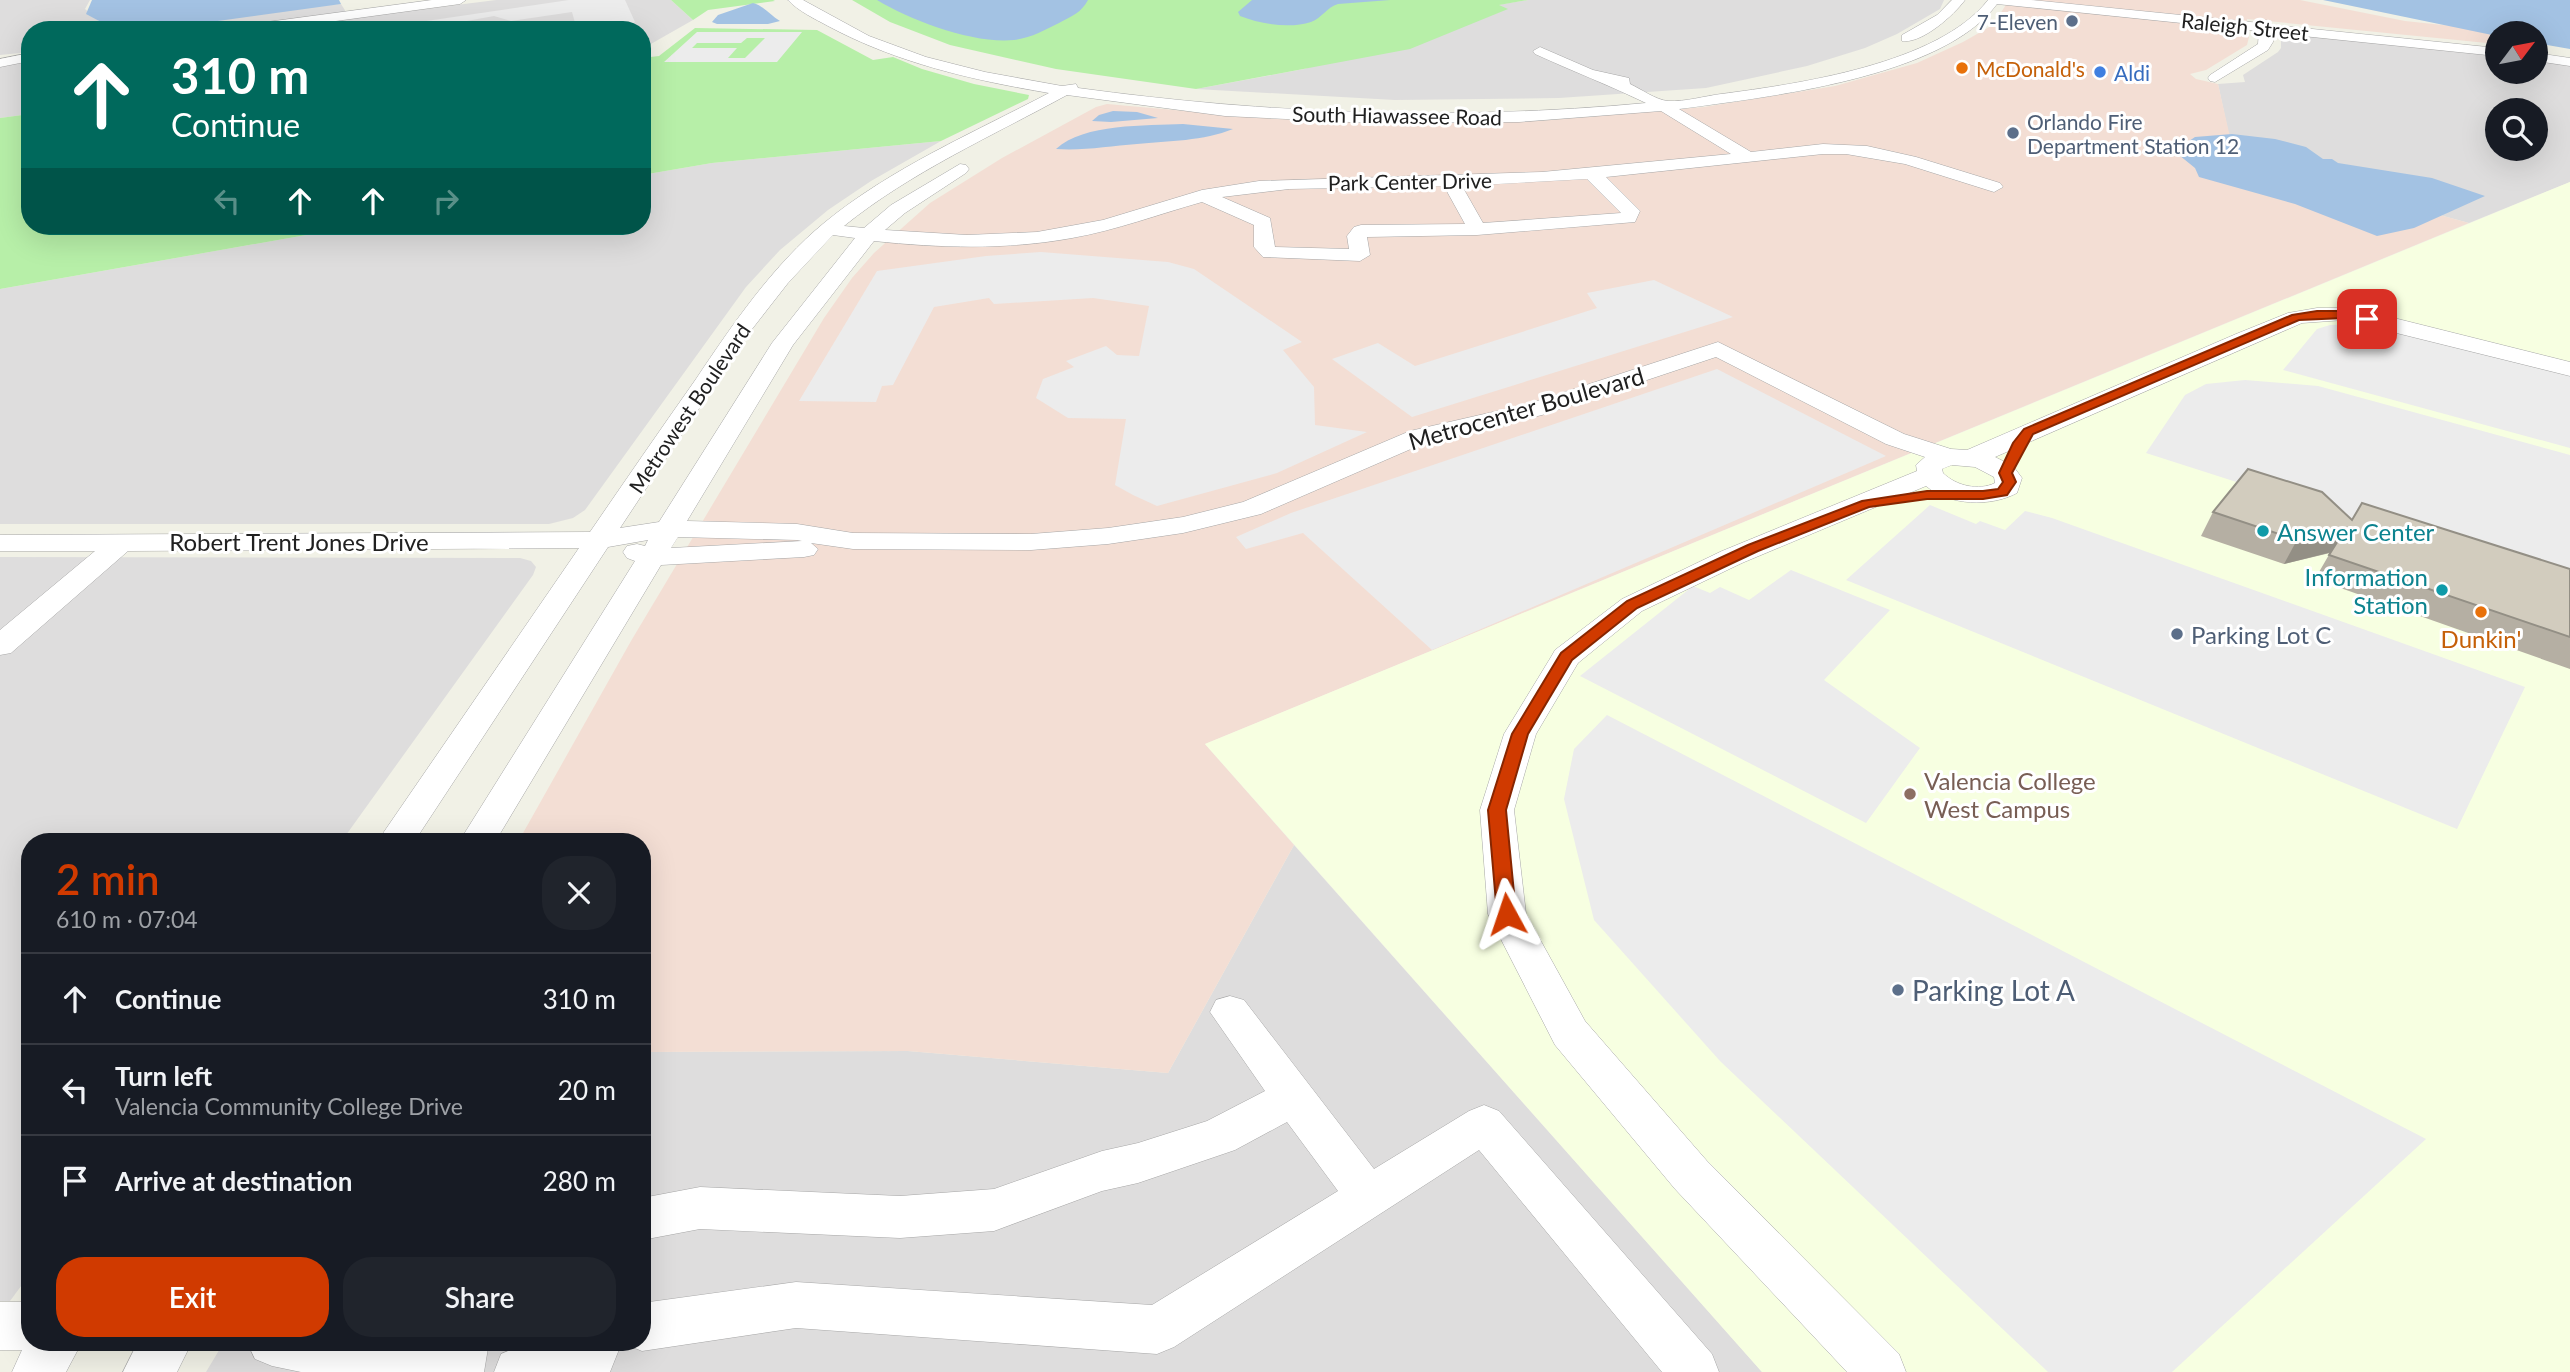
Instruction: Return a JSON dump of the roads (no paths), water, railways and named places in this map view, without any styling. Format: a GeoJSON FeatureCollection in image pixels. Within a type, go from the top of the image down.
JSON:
{"type":"FeatureCollection","features":[{"type":"Feature","properties":{"kind":"street"},"geometry":{"type":"LineString","coordinates":[[298,21],[460,0]]}},
{"type":"Feature","properties":{"kind":"street","name":"South Hiawassee Road"},"geometry":{"type":"LineString","coordinates":[[794,0],[853,36],[896,52],[970,73],[1063,91],[1090,88]]}},
{"type":"Feature","properties":{"kind":"street"},"geometry":{"type":"LineString","coordinates":[[1895,44],[1942,18],[1959,0]]}},
{"type":"Feature","properties":{"kind":"street","name":"South Hiawassee Road"},"geometry":{"type":"LineString","coordinates":[[1116,85],[1228,99],[1359,104],[1504,104],[1743,95],[1814,82],[1885,64],[1933,46],[1972,24],[1994,0]]}},
{"type":"Feature","properties":{"kind":"street","name":"Raleigh Street"},"geometry":{"type":"LineString","coordinates":[[1994,0],[2485,49]]}},
{"type":"Feature","properties":{"kind":"street","name":"Raleigh Street"},"geometry":{"type":"LineString","coordinates":[[2042,0],[2267,26]]}},
{"type":"Feature","properties":{"kind":"street","name":"South Hiawassee Road"},"geometry":{"type":"LineString","coordinates":[[863,21],[922,45],[1090,88],[1222,111],[1385,117],[1540,115],[1787,75],[1873,52]]}},
{"type":"Feature","properties":{"kind":"street"},"geometry":{"type":"LineString","coordinates":[[2215,78],[2263,47],[2267,26]]}},
{"type":"Feature","properties":{"kind":"street"},"geometry":{"type":"LineString","coordinates":[[1921,30],[1920,38],[1933,46]]}},
{"type":"Feature","properties":{"kind":"street"},"geometry":{"type":"LineString","coordinates":[[896,52],[922,45]]}},
{"type":"Feature","properties":{"kind":"street"},"geometry":{"type":"LineString","coordinates":[[1540,51],[1575,68],[1604,77],[1652,98],[1747,157]]}},
{"type":"Feature","properties":{"kind":"street"},"geometry":{"type":"LineString","coordinates":[[2548,53],[2570,56]]}},
{"type":"Feature","properties":{"kind":"street"},"geometry":{"type":"LineString","coordinates":[[0,55],[21,55]]}},
{"type":"Feature","properties":{"kind":"street"},"geometry":{"type":"LineString","coordinates":[[0,63],[21,57]]}},
{"type":"Feature","properties":{"kind":"street"},"geometry":{"type":"LineString","coordinates":[[2548,59],[2570,62]]}},
{"type":"Feature","properties":{"kind":"street","name":"Metrowest Boulevard"},"geometry":{"type":"LineString","coordinates":[[483,833],[783,343],[868,235],[898,209],[939,180],[1090,88],[1116,85]]}},
{"type":"Feature","properties":{"kind":"street","name":"Metrowest Boulevard"},"geometry":{"type":"LineString","coordinates":[[401,833],[740,330],[781,279],[828,229],[865,200],[1063,91]]}},
{"type":"Feature","properties":{"kind":"street","name":"Park Center Drive"},"geometry":{"type":"LineString","coordinates":[[828,229],[868,235],[973,242],[1015,240],[1106,225],[1202,195],[1257,186],[1297,184],[1455,189],[1823,149],[1874,151],[1897,155],[1994,187]]}},
{"type":"Feature","properties":{"kind":"street"},"geometry":{"type":"LineString","coordinates":[[1202,195],[1263,222],[1264,247],[1270,253],[1360,255],[1357,236],[1361,231],[1477,229],[1628,218],[1631,211],[1592,174]]}},
{"type":"Feature","properties":{"kind":"street"},"geometry":{"type":"LineString","coordinates":[[1168,225],[1230,207],[1455,189],[1477,229]]}},
{"type":"Feature","properties":{"kind":"street"},"geometry":{"type":"LineString","coordinates":[[1502,194],[1608,189]]}},
{"type":"Feature","properties":{"kind":"street"},"geometry":{"type":"LineString","coordinates":[[1881,1372],[1691,1175],[1570,1033],[1507,914],[1497,810],[1520,734],[1566,657],[1632,605],[1753,548],[1867,504],[1945,464],[1992,451],[2029,432],[2296,318],[2317,314],[2344,314],[2390,323],[2570,369]]}},
{"type":"Feature","properties":{"kind":"street","name":"Metrocenter Boulevard"},"geometry":{"type":"LineString","coordinates":[[669,529],[797,532],[853,541],[1031,542],[1108,536],[1183,525],[1252,508],[1419,436],[1534,410],[1718,349],[1895,439],[1900,445],[1945,464]]}},
{"type":"Feature","properties":{"kind":"street"},"geometry":{"type":"LineString","coordinates":[[2005,473],[2019,443],[2029,432]]}},
{"type":"Feature","properties":{"kind":"street"},"geometry":{"type":"LineString","coordinates":[[1867,504],[1927,495],[1983,495],[2002,492],[2010,482],[2005,473],[1990,464],[1945,464]]}},
{"type":"Feature","properties":{"kind":"street"},"geometry":{"type":"LineString","coordinates":[[1945,464],[1945,486],[1963,493]]}},
{"type":"Feature","properties":{"kind":"street","name":"Robert Trent Jones Drive"},"geometry":{"type":"LineString","coordinates":[[0,543],[598,540],[669,529]]}},
{"type":"Feature","properties":{"kind":"street","name":"Robert Trent Jones Drive"},"geometry":{"type":"LineString","coordinates":[[598,540],[653,557]]}},
{"type":"Feature","properties":{"kind":"street"},"geometry":{"type":"LineString","coordinates":[[0,646],[122,541]]}},
{"type":"Feature","properties":{"kind":"street","name":"Metrocenter Boulevard"},"geometry":{"type":"LineString","coordinates":[[653,557],[782,552],[853,541]]}},
{"type":"Feature","properties":{"kind":"street"},"geometry":{"type":"LineString","coordinates":[[1230,1012],[1369,1197]]}},
{"type":"Feature","properties":{"kind":"street"},"geometry":{"type":"LineString","coordinates":[[651,1217],[700,1208],[900,1217],[994,1210],[1102,1171],[1138,1163],[1219,1136],[1294,1097]]}},
{"type":"Feature","properties":{"kind":"street"},"geometry":{"type":"LineString","coordinates":[[651,1325],[796,1305],[1157,1330],[1484,1124],[1694,1372]]}},
{"type":"Feature","properties":{"kind":"street"},"geometry":{"type":"LineString","coordinates":[[0,1326],[21,1326]]}},
{"type":"Feature","properties":{"kind":"street"},"geometry":{"type":"LineString","coordinates":[[37,1372],[51,1351]]}},
{"type":"Feature","properties":{"kind":"street"},"geometry":{"type":"LineString","coordinates":[[148,1372],[161,1351]]}},
{"type":"Feature","properties":{"kind":"street"},"geometry":{"type":"LineString","coordinates":[[320,1351],[378,1362],[426,1351]]}},
{"type":"Feature","properties":{"kind":"street"},"geometry":{"type":"LineString","coordinates":[[459,1372],[462,1351]]}},
{"type":"Feature","properties":{"kind":"street"},"geometry":{"type":"LineString","coordinates":[[519,1372],[572,1351]]}},
{"type":"Feature","properties":{"kind":"street"},"geometry":{"type":"LineString","coordinates":[[585,1372],[591,1351]]}},
{"type":"Feature","properties":{"kind":"water"},"geometry":{"type":"Polygon","coordinates":[[[92,0],[339,0],[341,4],[217,21],[99,21],[86,14],[92,0]]]}},
{"type":"Feature","properties":{"kind":"water"},"geometry":{"type":"Polygon","coordinates":[[[877,0],[1088,0],[1076,14],[1038,33],[1020,39],[998,40],[962,35],[943,29],[907,16],[877,0]]]}},
{"type":"Feature","properties":{"kind":"water"},"geometry":{"type":"Polygon","coordinates":[[[1252,0],[1390,0],[1338,4],[1311,22],[1285,25],[1240,16],[1238,12],[1252,0]]]}},
{"type":"Feature","properties":{"kind":"water"},"geometry":{"type":"Polygon","coordinates":[[[2323,0],[2570,0],[2570,49],[2548,45],[2548,21],[2485,21],[2485,34],[2323,0]]]}},
{"type":"Feature","properties":{"kind":"water"},"geometry":{"type":"Polygon","coordinates":[[[753,3],[780,21],[768,24],[712,22],[718,15],[753,3]]]}},
{"type":"Feature","properties":{"kind":"water"},"geometry":{"type":"Polygon","coordinates":[[[1113,111],[1137,112],[1158,118],[1092,121],[1099,115],[1113,111]]]}},
{"type":"Feature","properties":{"kind":"water"},"geometry":{"type":"Polygon","coordinates":[[[1183,124],[1233,129],[1186,140],[1056,149],[1082,134],[1099,130],[1183,124]]]}},
{"type":"Feature","properties":{"kind":"water"},"geometry":{"type":"Polygon","coordinates":[[[2232,134],[2275,139],[2306,147],[2323,159],[2432,178],[2485,196],[2414,228],[2377,236],[2295,204],[2199,177],[2195,168],[2174,151],[2195,137],[2232,134]]]}},
{"type":"Feature","properties":{"kind":"place","name":"7-Eleven"},"geometry":{"type":"Point","coordinates":[2072,21]}},
{"type":"Feature","properties":{"kind":"place","name":"McDonald's"},"geometry":{"type":"Point","coordinates":[1962,68]}},
{"type":"Feature","properties":{"kind":"place","name":"Aldi"},"geometry":{"type":"Point","coordinates":[2100,72]}},
{"type":"Feature","properties":{"kind":"place","name":"Orlando Fire Department Station 12"},"geometry":{"type":"Point","coordinates":[2013,133]}},
{"type":"Feature","properties":{"kind":"place","name":"Answer Center"},"geometry":{"type":"Point","coordinates":[2263,531]}},
{"type":"Feature","properties":{"kind":"place","name":"Information Station"},"geometry":{"type":"Point","coordinates":[2442,590]}},
{"type":"Feature","properties":{"kind":"place","name":"Dunkin'"},"geometry":{"type":"Point","coordinates":[2481,612]}},
{"type":"Feature","properties":{"kind":"place","name":"Parking Lot C"},"geometry":{"type":"Point","coordinates":[2177,634]}},
{"type":"Feature","properties":{"kind":"place","name":"Valencia College West Campus"},"geometry":{"type":"Point","coordinates":[1910,794]}},
{"type":"Feature","properties":{"kind":"place","name":"Parking Lot A"},"geometry":{"type":"Point","coordinates":[1898,990]}}]}
